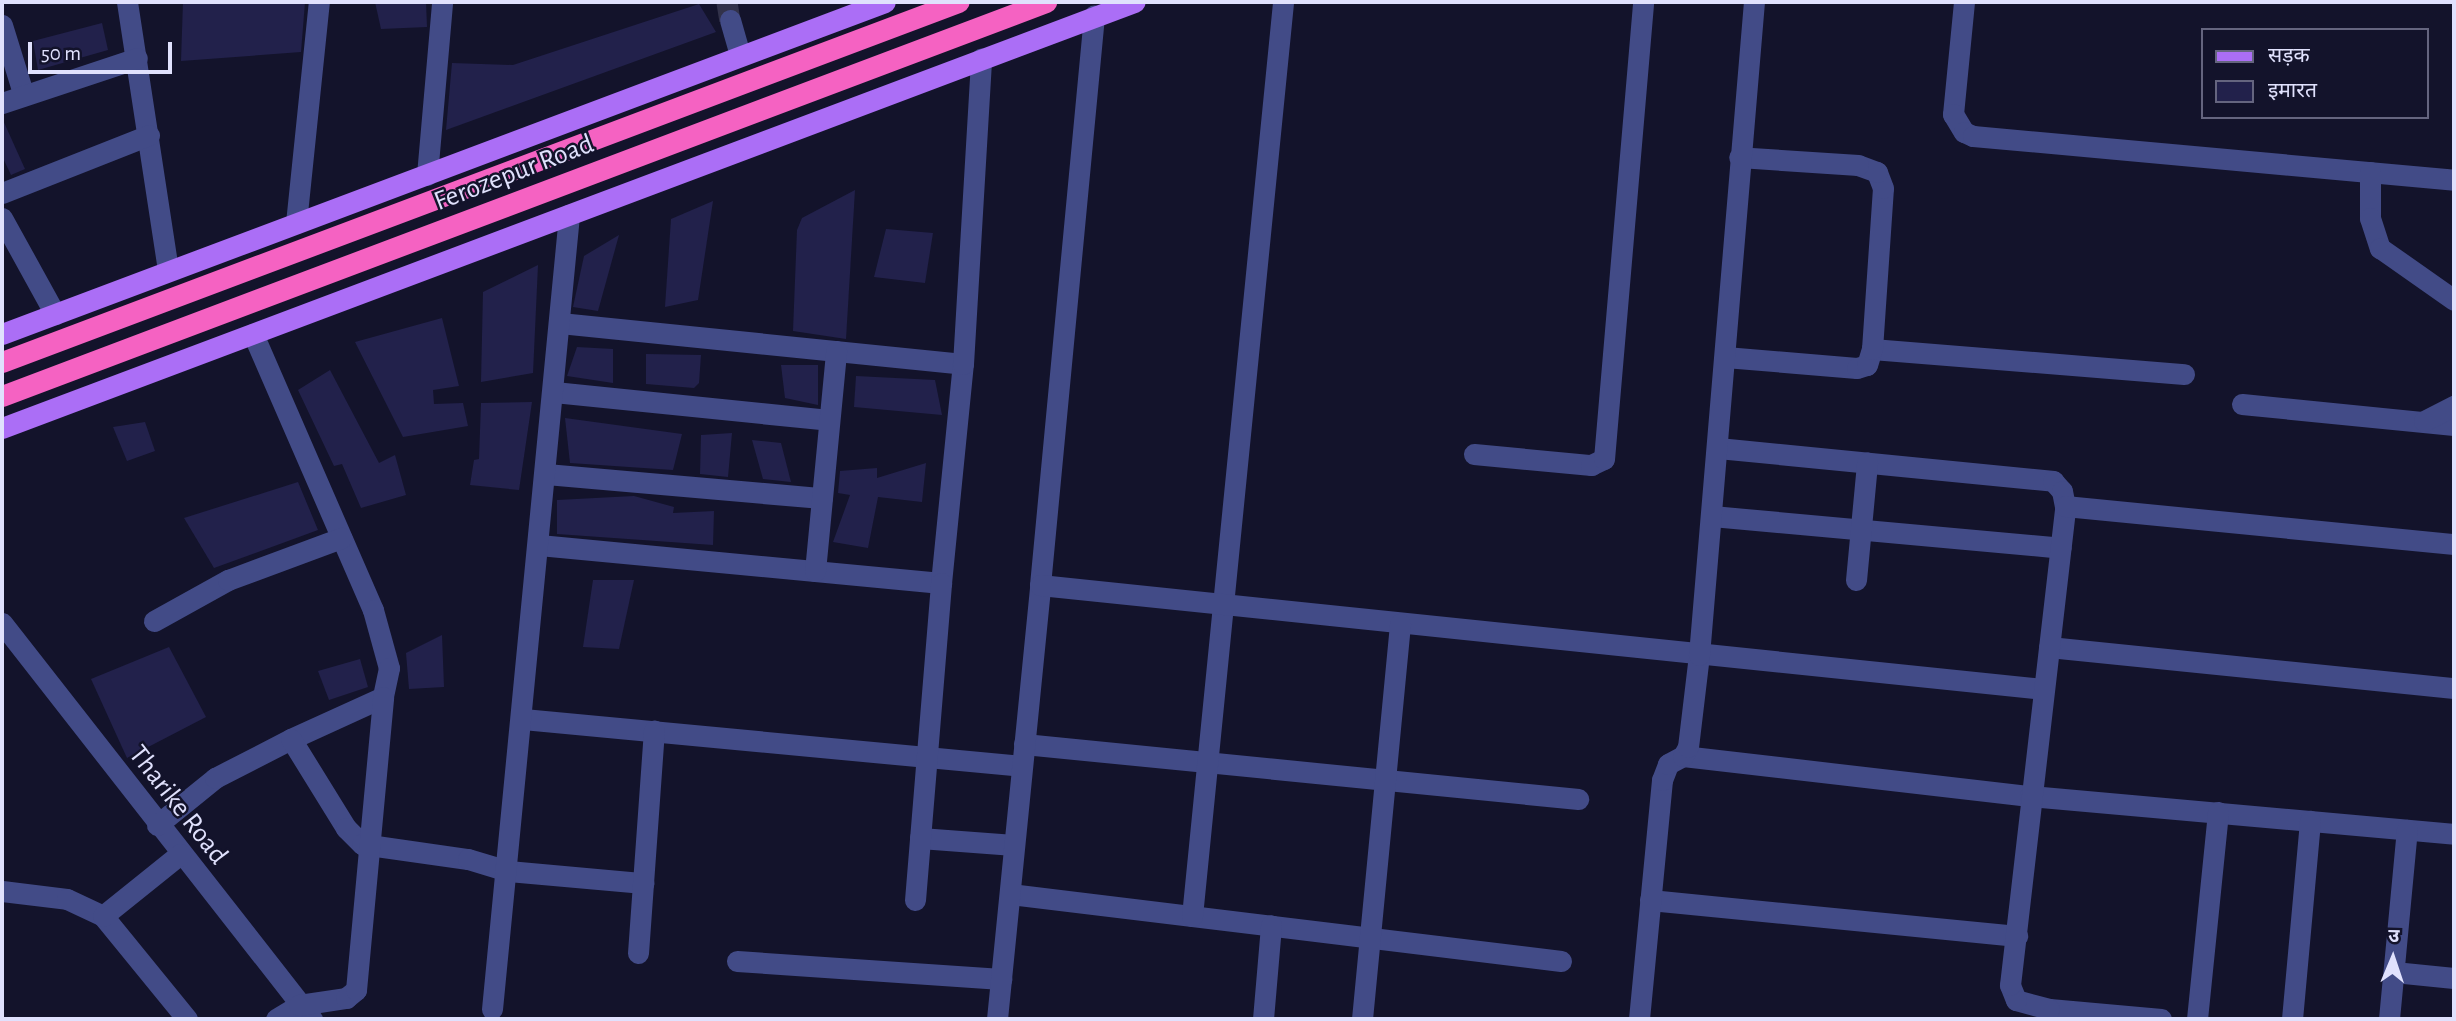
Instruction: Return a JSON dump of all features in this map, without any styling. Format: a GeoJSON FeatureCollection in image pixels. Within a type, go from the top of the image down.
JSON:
{"type":"FeatureCollection","features":[{"type":"Feature","properties":{"kind":"highway","name":"Ferozepur Road"},"geometry":{"type":"LineString","coordinates":[[2,362],[958,2]]}},
{"type":"Feature","properties":{"kind":"highway","name":"Ferozepur Road"},"geometry":{"type":"LineString","coordinates":[[2,396],[1046,2]]}},
{"type":"Feature","properties":{"kind":"main road"},"geometry":{"type":"LineString","coordinates":[[2,334],[885,2]]}},
{"type":"Feature","properties":{"kind":"main road"},"geometry":{"type":"LineString","coordinates":[[2,428],[1134,2]]}},
{"type":"Feature","properties":{"kind":"street"},"geometry":{"type":"LineString","coordinates":[[127,2],[169,271]]}},
{"type":"Feature","properties":{"kind":"street"},"geometry":{"type":"LineString","coordinates":[[296,223],[319,2]]}},
{"type":"Feature","properties":{"kind":"street"},"geometry":{"type":"LineString","coordinates":[[427,175],[442,2]]}},
{"type":"Feature","properties":{"kind":"street"},"geometry":{"type":"LineString","coordinates":[[1192,916],[1211,762],[1283,2]]}},
{"type":"Feature","properties":{"kind":"street"},"geometry":{"type":"LineString","coordinates":[[1474,454],[1591,465],[1604,459],[1643,2]]}},
{"type":"Feature","properties":{"kind":"street"},"geometry":{"type":"LineString","coordinates":[[1639,1019],[1664,770],[1683,756],[1690,735],[1718,448],[1739,157],[1754,2]]}},
{"type":"Feature","properties":{"kind":"street"},"geometry":{"type":"LineString","coordinates":[[1964,2],[1953,114],[1964,132],[1973,136],[2454,180]]}},
{"type":"Feature","properties":{"kind":"street"},"geometry":{"type":"LineString","coordinates":[[997,1019],[1094,16]]}},
{"type":"Feature","properties":{"kind":"street"},"geometry":{"type":"LineString","coordinates":[[730,20],[740,57]]}},
{"type":"Feature","properties":{"kind":"street"},"geometry":{"type":"LineString","coordinates":[[2,25],[23,93]]}},
{"type":"Feature","properties":{"kind":"street"},"geometry":{"type":"LineString","coordinates":[[2,103],[23,93],[137,58]]}},
{"type":"Feature","properties":{"kind":"street"},"geometry":{"type":"LineString","coordinates":[[915,900],[941,583],[963,364],[981,60]]}},
{"type":"Feature","properties":{"kind":"street"},"geometry":{"type":"LineString","coordinates":[[2,193],[149,135]]}},
{"type":"Feature","properties":{"kind":"street"},"geometry":{"type":"LineString","coordinates":[[1725,357],[1857,368],[1867,365],[1872,349],[1883,188],[1877,172],[1858,165],[1739,157]]}},
{"type":"Feature","properties":{"kind":"street"},"geometry":{"type":"LineString","coordinates":[[2370,172],[2370,218],[2380,248],[2454,300]]}},
{"type":"Feature","properties":{"kind":"street"},"geometry":{"type":"LineString","coordinates":[[492,1009],[523,719],[569,215]]}},
{"type":"Feature","properties":{"kind":"street"},"geometry":{"type":"LineString","coordinates":[[2,218],[55,314]]}},
{"type":"Feature","properties":{"kind":"street"},"geometry":{"type":"LineString","coordinates":[[560,323],[963,364]]}},
{"type":"Feature","properties":{"kind":"street"},"geometry":{"type":"LineString","coordinates":[[253,334],[385,645],[388,677],[383,697],[356,990],[346,998],[276,1019]]}},
{"type":"Feature","properties":{"kind":"street"},"geometry":{"type":"LineString","coordinates":[[1872,349],[2184,374]]}},
{"type":"Feature","properties":{"kind":"street"},"geometry":{"type":"LineString","coordinates":[[815,571],[836,351]]}},
{"type":"Feature","properties":{"kind":"street"},"geometry":{"type":"LineString","coordinates":[[554,392],[829,420]]}},
{"type":"Feature","properties":{"kind":"street"},"geometry":{"type":"LineString","coordinates":[[2242,404],[2454,425]]}},
{"type":"Feature","properties":{"kind":"street"},"geometry":{"type":"LineString","coordinates":[[2422,422],[2454,406]]}},
{"type":"Feature","properties":{"kind":"street"},"geometry":{"type":"LineString","coordinates":[[1718,448],[2053,481],[2062,491],[2065,506],[2061,548],[2030,796],[2012,995],[2049,1014],[2161,1019]]}},
{"type":"Feature","properties":{"kind":"street"},"geometry":{"type":"LineString","coordinates":[[1856,580],[1867,463]]}},
{"type":"Feature","properties":{"kind":"street"},"geometry":{"type":"LineString","coordinates":[[546,474],[822,498]]}},
{"type":"Feature","properties":{"kind":"street"},"geometry":{"type":"LineString","coordinates":[[2065,506],[2454,544]]}},
{"type":"Feature","properties":{"kind":"street"},"geometry":{"type":"LineString","coordinates":[[1712,516],[2061,548]]}},
{"type":"Feature","properties":{"kind":"street"},"geometry":{"type":"LineString","coordinates":[[153,621],[228,580],[341,538]]}},
{"type":"Feature","properties":{"kind":"street"},"geometry":{"type":"LineString","coordinates":[[539,545],[941,583]]}},
{"type":"Feature","properties":{"kind":"street"},"geometry":{"type":"LineString","coordinates":[[1040,585],[2043,689]]}},
{"type":"Feature","properties":{"kind":"street","name":"Tharike Road"},"geometry":{"type":"LineString","coordinates":[[2,623],[157,825],[306,1012]]}},
{"type":"Feature","properties":{"kind":"street"},"geometry":{"type":"LineString","coordinates":[[1362,1019],[1400,624]]}},
{"type":"Feature","properties":{"kind":"street"},"geometry":{"type":"LineString","coordinates":[[2049,647],[2454,688]]}},
{"type":"Feature","properties":{"kind":"street"},"geometry":{"type":"LineString","coordinates":[[157,825],[215,778],[291,739],[383,697]]}},
{"type":"Feature","properties":{"kind":"street"},"geometry":{"type":"LineString","coordinates":[[523,719],[1022,766]]}},
{"type":"Feature","properties":{"kind":"street"},"geometry":{"type":"LineString","coordinates":[[638,953],[654,732]]}},
{"type":"Feature","properties":{"kind":"street"},"geometry":{"type":"LineString","coordinates":[[291,739],[346,828],[368,846],[468,859],[508,871],[643,883]]}},
{"type":"Feature","properties":{"kind":"street"},"geometry":{"type":"LineString","coordinates":[[1024,744],[1578,799]]}},
{"type":"Feature","properties":{"kind":"street"},"geometry":{"type":"LineString","coordinates":[[1683,756],[2030,796],[2454,834]]}},
{"type":"Feature","properties":{"kind":"street"},"geometry":{"type":"LineString","coordinates":[[2197,1019],[2218,812]]}},
{"type":"Feature","properties":{"kind":"street"},"geometry":{"type":"LineString","coordinates":[[2292,1019],[2310,821]]}},
{"type":"Feature","properties":{"kind":"street"},"geometry":{"type":"LineString","coordinates":[[2389,1019],[2407,830]]}},
{"type":"Feature","properties":{"kind":"street"},"geometry":{"type":"LineString","coordinates":[[920,838],[1014,845]]}},
{"type":"Feature","properties":{"kind":"street"},"geometry":{"type":"LineString","coordinates":[[103,916],[180,854]]}},
{"type":"Feature","properties":{"kind":"street"},"geometry":{"type":"LineString","coordinates":[[2,891],[67,899],[103,916],[187,1019]]}},
{"type":"Feature","properties":{"kind":"street"},"geometry":{"type":"LineString","coordinates":[[1010,894],[1561,961]]}},
{"type":"Feature","properties":{"kind":"street"},"geometry":{"type":"LineString","coordinates":[[1650,900],[2017,936]]}},
{"type":"Feature","properties":{"kind":"street"},"geometry":{"type":"LineString","coordinates":[[1263,1019],[1271,926]]}},
{"type":"Feature","properties":{"kind":"street"},"geometry":{"type":"LineString","coordinates":[[737,961],[1001,979]]}},
{"type":"Feature","properties":{"kind":"street"},"geometry":{"type":"LineString","coordinates":[[2394,972],[2454,978]]}},
{"type":"Feature","properties":{"kind":"building"},"geometry":{"type":"Polygon","coordinates":[[[183,2],[305,2],[301,52],[181,61],[183,2]]]}},
{"type":"Feature","properties":{"kind":"building"},"geometry":{"type":"Polygon","coordinates":[[[375,2],[426,2],[427,27],[381,29],[375,2]]]}},
{"type":"Feature","properties":{"kind":"building"},"geometry":{"type":"Polygon","coordinates":[[[699,4],[716,32],[446,130],[452,63],[513,65],[699,4]]]}},
{"type":"Feature","properties":{"kind":"building"},"geometry":{"type":"Polygon","coordinates":[[[102,23],[108,50],[38,70],[33,41],[102,23]]]}},
{"type":"Feature","properties":{"kind":"building"},"geometry":{"type":"Polygon","coordinates":[[[2,118],[25,169],[11,175],[2,156],[2,118]]]}},
{"type":"Feature","properties":{"kind":"building"},"geometry":{"type":"Polygon","coordinates":[[[855,190],[846,339],[793,331],[797,230],[802,218],[855,190]]]}},
{"type":"Feature","properties":{"kind":"building"},"geometry":{"type":"Polygon","coordinates":[[[713,201],[698,300],[665,307],[671,219],[713,201]]]}},
{"type":"Feature","properties":{"kind":"building"},"geometry":{"type":"Polygon","coordinates":[[[886,229],[933,233],[925,283],[874,277],[886,229]]]}},
{"type":"Feature","properties":{"kind":"building"},"geometry":{"type":"Polygon","coordinates":[[[619,235],[598,311],[573,307],[584,256],[619,235]]]}},
{"type":"Feature","properties":{"kind":"building"},"geometry":{"type":"Polygon","coordinates":[[[538,265],[533,373],[481,382],[483,292],[538,265]]]}},
{"type":"Feature","properties":{"kind":"building"},"geometry":{"type":"Polygon","coordinates":[[[442,318],[459,386],[433,390],[434,404],[463,403],[468,426],[403,437],[355,342],[442,318]]]}},
{"type":"Feature","properties":{"kind":"building"},"geometry":{"type":"Polygon","coordinates":[[[577,347],[613,349],[613,383],[567,376],[577,347]]]}},
{"type":"Feature","properties":{"kind":"building"},"geometry":{"type":"Polygon","coordinates":[[[646,354],[701,355],[699,383],[694,388],[646,384],[646,354]]]}},
{"type":"Feature","properties":{"kind":"building"},"geometry":{"type":"Polygon","coordinates":[[[781,365],[818,365],[818,405],[785,398],[781,365]]]}},
{"type":"Feature","properties":{"kind":"building"},"geometry":{"type":"Polygon","coordinates":[[[330,370],[379,463],[395,455],[406,495],[361,508],[342,464],[334,466],[298,390],[330,370]]]}},
{"type":"Feature","properties":{"kind":"building"},"geometry":{"type":"Polygon","coordinates":[[[856,376],[935,380],[942,415],[854,407],[856,376]]]}},
{"type":"Feature","properties":{"kind":"building"},"geometry":{"type":"Polygon","coordinates":[[[532,402],[519,490],[470,485],[474,460],[479,459],[481,403],[532,402]]]}},
{"type":"Feature","properties":{"kind":"building"},"geometry":{"type":"Polygon","coordinates":[[[565,418],[682,434],[673,470],[570,463],[565,418]]]}},
{"type":"Feature","properties":{"kind":"building"},"geometry":{"type":"Polygon","coordinates":[[[145,422],[155,451],[127,461],[113,427],[145,422]]]}},
{"type":"Feature","properties":{"kind":"building"},"geometry":{"type":"Polygon","coordinates":[[[732,433],[728,477],[700,474],[701,435],[732,433]]]}},
{"type":"Feature","properties":{"kind":"building"},"geometry":{"type":"Polygon","coordinates":[[[752,440],[781,443],[791,482],[763,479],[752,440]]]}},
{"type":"Feature","properties":{"kind":"building"},"geometry":{"type":"Polygon","coordinates":[[[926,463],[922,502],[878,497],[868,548],[833,542],[850,495],[838,493],[840,471],[877,468],[877,478],[926,463]]]}},
{"type":"Feature","properties":{"kind":"building"},"geometry":{"type":"Polygon","coordinates":[[[298,482],[318,530],[214,568],[184,518],[298,482]]]}},
{"type":"Feature","properties":{"kind":"building"},"geometry":{"type":"Polygon","coordinates":[[[634,496],[674,507],[673,513],[714,511],[713,545],[557,534],[557,500],[634,496]]]}},
{"type":"Feature","properties":{"kind":"building"},"geometry":{"type":"Polygon","coordinates":[[[593,580],[634,580],[619,649],[583,647],[593,580]]]}},
{"type":"Feature","properties":{"kind":"building"},"geometry":{"type":"Polygon","coordinates":[[[442,635],[444,687],[409,689],[406,653],[442,635]]]}},
{"type":"Feature","properties":{"kind":"building"},"geometry":{"type":"Polygon","coordinates":[[[169,647],[206,717],[127,758],[91,679],[169,647]]]}},
{"type":"Feature","properties":{"kind":"building"},"geometry":{"type":"Polygon","coordinates":[[[360,659],[368,687],[329,700],[318,671],[360,659]]]}},
{"type":"Feature","properties":{"kind":"tunnel"},"geometry":{"type":"LineString","coordinates":[[727,2],[730,20]]}}]}
